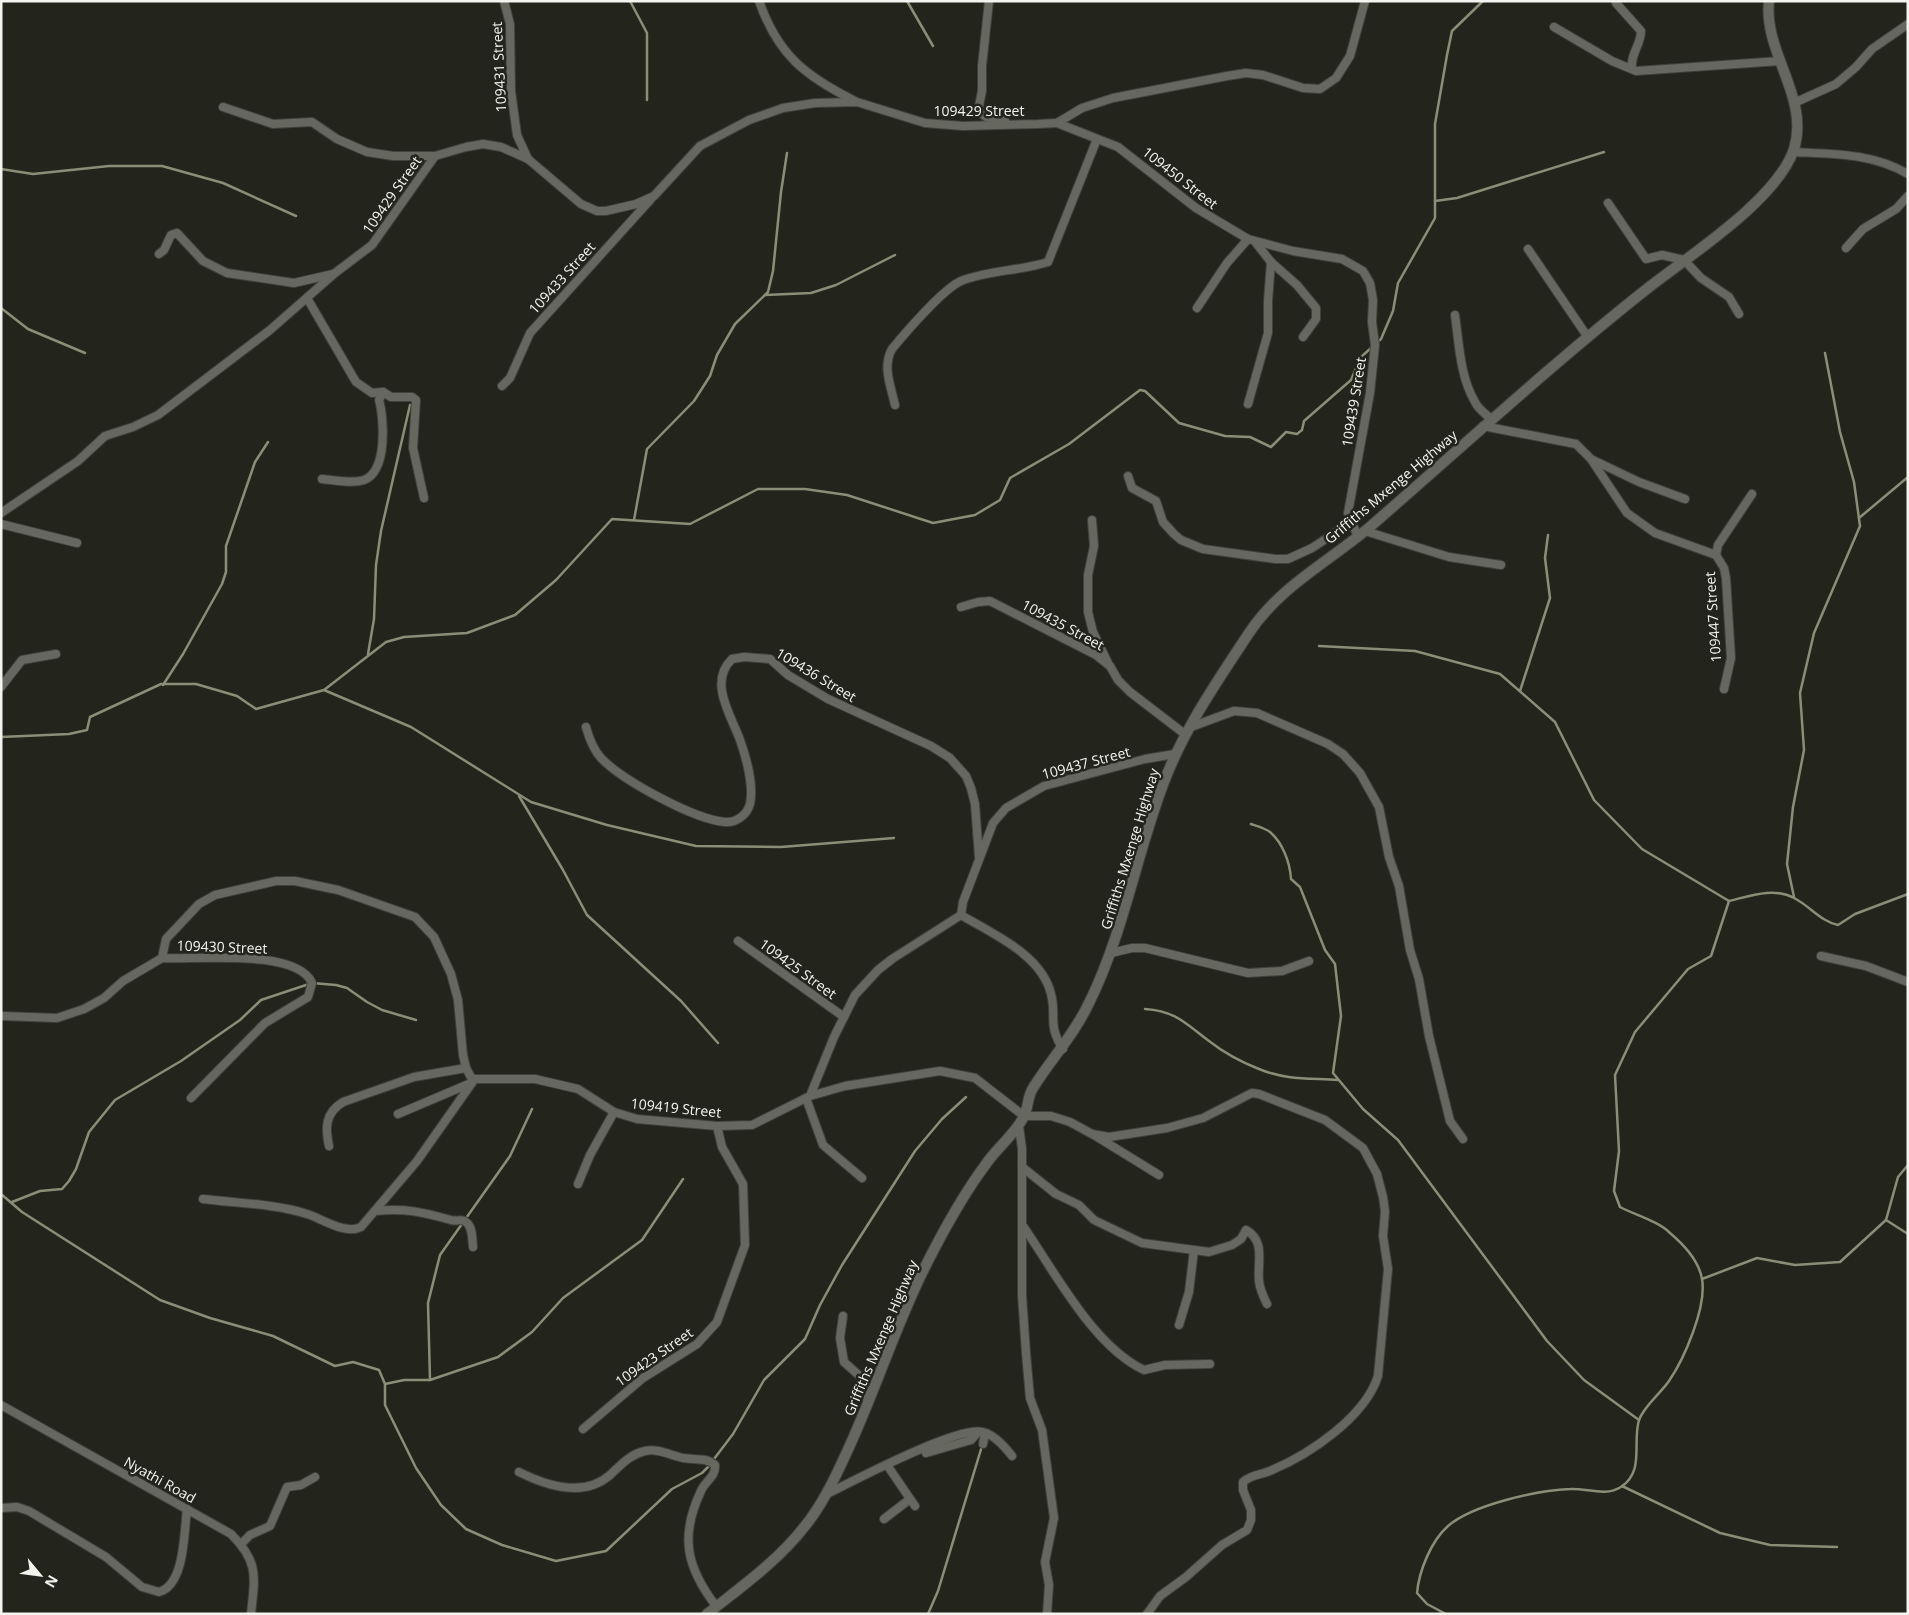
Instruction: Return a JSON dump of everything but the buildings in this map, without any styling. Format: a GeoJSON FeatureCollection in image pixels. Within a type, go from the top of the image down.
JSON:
{"type":"FeatureCollection","features":[{"type":"Feature","properties":{"kind":"street","name":"109431 Street"},"geometry":{"type":"LineString","coordinates":[[504,1],[510,24],[511,91],[517,135],[528,160]]}},
{"type":"Feature","properties":{"kind":"street"},"geometry":{"type":"LineString","coordinates":[[759,1],[777,38],[796,64],[823,85],[856,102]]}},
{"type":"Feature","properties":{"kind":"street"},"geometry":{"type":"LineString","coordinates":[[989,1],[982,59],[982,91],[978,111],[986,118],[1025,123]]}},
{"type":"Feature","properties":{"kind":"street","name":"109429 Street"},"geometry":{"type":"LineString","coordinates":[[1,513],[78,461],[105,436],[133,427],[158,415],[270,330],[376,239],[435,156],[483,144],[501,147],[528,160],[571,197],[597,211],[620,208],[654,196],[700,146],[749,120],[783,108],[815,103],[856,102],[925,123],[963,126],[1057,122],[1082,108],[1112,98],[1246,73],[1303,88],[1320,88],[1336,78],[1350,56],[1365,1]]}},
{"type":"Feature","properties":{"kind":"street","name":"Griffiths Mxenge Highway"},"geometry":{"type":"LineString","coordinates":[[706,1614],[767,1567],[791,1543],[808,1523],[825,1495],[868,1404],[907,1304],[926,1264],[983,1167],[1024,1116],[1028,1095],[1063,1049],[1086,1010],[1111,953],[1127,907],[1150,824],[1175,754],[1254,625],[1296,582],[1361,534],[1587,336],[1756,202],[1783,169],[1793,152],[1797,133],[1794,103],[1770,30],[1769,1]]}},
{"type":"Feature","properties":{"kind":"street"},"geometry":{"type":"LineString","coordinates":[[1616,3],[1639,26],[1641,31],[1640,39],[1632,56],[1632,69]]}},
{"type":"Feature","properties":{"kind":"street"},"geometry":{"type":"LineString","coordinates":[[1794,103],[1836,84],[1856,67],[1872,49],[1908,24]]}},
{"type":"Feature","properties":{"kind":"street"},"geometry":{"type":"LineString","coordinates":[[1554,27],[1612,61],[1632,69],[1651,72],[1781,61]]}},
{"type":"Feature","properties":{"kind":"street"},"geometry":{"type":"LineString","coordinates":[[222,108],[272,124],[312,122],[346,143],[367,152],[393,156],[435,156]]}},
{"type":"Feature","properties":{"kind":"street","name":"109450 Street"},"geometry":{"type":"LineString","coordinates":[[1057,122],[1118,147],[1196,208],[1248,239]]}},
{"type":"Feature","properties":{"kind":"street"},"geometry":{"type":"LineString","coordinates":[[895,405],[887,370],[889,354],[952,286],[970,278],[1048,262],[1097,139]]}},
{"type":"Feature","properties":{"kind":"street"},"geometry":{"type":"LineString","coordinates":[[1793,152],[1864,157],[1881,161],[1908,174]]}},
{"type":"Feature","properties":{"kind":"street","name":"109433 Street"},"geometry":{"type":"LineString","coordinates":[[502,386],[510,378],[530,333],[654,196]]}},
{"type":"Feature","properties":{"kind":"street"},"geometry":{"type":"LineString","coordinates":[[1846,248],[1863,229],[1896,209],[1908,196]]}},
{"type":"Feature","properties":{"kind":"street"},"geometry":{"type":"LineString","coordinates":[[1608,203],[1646,259],[1662,255],[1684,260],[1701,278],[1729,298],[1739,314]]}},
{"type":"Feature","properties":{"kind":"street"},"geometry":{"type":"LineString","coordinates":[[159,254],[164,250],[171,235],[177,233],[203,261],[227,273],[294,283],[335,273]]}},
{"type":"Feature","properties":{"kind":"street"},"geometry":{"type":"LineString","coordinates":[[1198,308],[1215,278],[1248,239]]}},
{"type":"Feature","properties":{"kind":"street","name":"109439 Street"},"geometry":{"type":"LineString","coordinates":[[1248,239],[1256,243],[1342,259],[1363,271],[1370,283],[1374,300],[1374,364],[1350,499],[1348,513],[1350,523]]}},
{"type":"Feature","properties":{"kind":"street"},"geometry":{"type":"LineString","coordinates":[[1256,243],[1271,262],[1297,285],[1316,308],[1316,319],[1303,337]]}},
{"type":"Feature","properties":{"kind":"street"},"geometry":{"type":"LineString","coordinates":[[1528,249],[1587,336]]}},
{"type":"Feature","properties":{"kind":"street"},"geometry":{"type":"LineString","coordinates":[[1248,404],[1268,333],[1271,262]]}},
{"type":"Feature","properties":{"kind":"street"},"geometry":{"type":"LineString","coordinates":[[307,298],[333,340],[350,375],[356,382],[372,393],[383,392],[392,396],[412,397],[416,400],[414,448],[424,498]]}},
{"type":"Feature","properties":{"kind":"street"},"geometry":{"type":"LineString","coordinates":[[1455,314],[1463,367],[1471,392],[1475,403],[1491,419]]}},
{"type":"Feature","properties":{"kind":"street"},"geometry":{"type":"LineString","coordinates":[[322,478],[356,481],[364,480],[371,475],[382,447],[383,419],[379,400],[383,392]]}},
{"type":"Feature","properties":{"kind":"street","name":"109447 Street"},"geometry":{"type":"LineString","coordinates":[[1483,426],[1576,444],[1591,459],[1627,513],[1655,533],[1716,555],[1720,560],[1726,578],[1731,658],[1724,689]]}},
{"type":"Feature","properties":{"kind":"street"},"geometry":{"type":"LineString","coordinates":[[1591,459],[1639,482],[1685,499]]}},
{"type":"Feature","properties":{"kind":"street"},"geometry":{"type":"LineString","coordinates":[[1128,476],[1132,488],[1156,501],[1163,522],[1174,534],[1181,540],[1203,549],[1275,559],[1288,559],[1312,548],[1350,523],[1361,534],[1450,557],[1501,565]]}},
{"type":"Feature","properties":{"kind":"street"},"geometry":{"type":"LineString","coordinates":[[1716,555],[1718,544],[1752,494]]}},
{"type":"Feature","properties":{"kind":"street"},"geometry":{"type":"LineString","coordinates":[[1092,520],[1094,546],[1088,575],[1089,619],[1110,666]]}},
{"type":"Feature","properties":{"kind":"street"},"geometry":{"type":"LineString","coordinates":[[1,524],[77,543]]}},
{"type":"Feature","properties":{"kind":"street","name":"109435 Street"},"geometry":{"type":"LineString","coordinates":[[962,607],[978,602],[990,601],[1086,650],[1110,666],[1118,680],[1130,692],[1188,731]]}},
{"type":"Feature","properties":{"kind":"street"},"geometry":{"type":"LineString","coordinates":[[1,687],[22,660],[56,654]]}},
{"type":"Feature","properties":{"kind":"street","name":"109436 Street"},"geometry":{"type":"LineString","coordinates":[[586,727],[599,756],[628,778],[683,808],[725,822],[734,822],[746,812],[751,793],[741,742],[722,693],[722,675],[732,659],[744,657],[770,659],[788,675],[828,699],[931,746],[960,768],[966,776],[975,804],[979,860]]}},
{"type":"Feature","properties":{"kind":"street"},"geometry":{"type":"LineString","coordinates":[[1188,731],[1234,711],[1257,713],[1328,744],[1343,754],[1360,773],[1379,807],[1389,857],[1399,886],[1410,950],[1419,979],[1429,1036],[1450,1121],[1463,1139]]}},
{"type":"Feature","properties":{"kind":"street","name":"109437 Street"},"geometry":{"type":"LineString","coordinates":[[961,915],[963,902],[998,816],[1019,799],[1044,786],[1145,759],[1175,754]]}},
{"type":"Feature","properties":{"kind":"street"},"geometry":{"type":"LineString","coordinates":[[1,1016],[57,1018],[84,1009],[104,998],[122,981],[162,958],[166,939],[199,904],[215,895],[276,881],[295,881],[338,890],[415,917],[434,937],[451,974],[458,1000],[466,1068],[472,1081]]}},
{"type":"Feature","properties":{"kind":"street"},"geometry":{"type":"LineString","coordinates":[[862,1178],[823,1145],[808,1097],[855,995],[878,970],[892,959],[961,915],[1016,948],[1043,974],[1052,996],[1054,1031],[1063,1049]]}},
{"type":"Feature","properties":{"kind":"street","name":"109425 Street"},"geometry":{"type":"LineString","coordinates":[[738,941],[844,1017]]}},
{"type":"Feature","properties":{"kind":"street"},"geometry":{"type":"LineString","coordinates":[[1111,953],[1132,948],[1144,948],[1248,973],[1282,972],[1309,961]]}},
{"type":"Feature","properties":{"kind":"street"},"geometry":{"type":"LineString","coordinates":[[1821,956],[1866,966],[1908,982]]}},
{"type":"Feature","properties":{"kind":"street","name":"109430 Street"},"geometry":{"type":"LineString","coordinates":[[162,958],[184,960],[244,957],[274,961],[303,972],[312,983],[308,997],[265,1023],[191,1098]]}},
{"type":"Feature","properties":{"kind":"street"},"geometry":{"type":"LineString","coordinates":[[329,1146],[326,1123],[335,1106],[414,1077],[466,1068]]}},
{"type":"Feature","properties":{"kind":"street","name":"109419 Street"},"geometry":{"type":"LineString","coordinates":[[472,1081],[535,1079],[578,1089],[614,1112],[637,1119],[717,1126],[752,1125],[808,1097],[845,1086],[940,1071],[975,1078],[1024,1116]]}},
{"type":"Feature","properties":{"kind":"street"},"geometry":{"type":"LineString","coordinates":[[398,1114],[472,1081]]}},
{"type":"Feature","properties":{"kind":"street"},"geometry":{"type":"LineString","coordinates":[[203,1199],[297,1211],[349,1230],[361,1227],[423,1154],[472,1081]]}},
{"type":"Feature","properties":{"kind":"street"},"geometry":{"type":"LineString","coordinates":[[1092,1134],[1109,1136],[1167,1128],[1203,1118],[1245,1096],[1259,1094],[1325,1120],[1363,1148],[1377,1174],[1384,1204],[1383,1236],[1388,1269],[1387,1298],[1378,1376],[1370,1395],[1350,1418],[1329,1436],[1299,1456],[1270,1471],[1246,1479],[1242,1485],[1251,1510],[1252,1520],[1247,1530],[1222,1544],[1186,1577],[1160,1596],[1147,1614]]}},
{"type":"Feature","properties":{"kind":"street"},"geometry":{"type":"LineString","coordinates":[[578,1184],[590,1155],[614,1112]]}},
{"type":"Feature","properties":{"kind":"street"},"geometry":{"type":"LineString","coordinates":[[1047,1614],[1049,1586],[1045,1562],[1054,1518],[1042,1430],[1030,1398],[1022,1295],[1022,1167],[1019,1126],[1024,1116],[1051,1116],[1070,1122],[1159,1175]]}},
{"type":"Feature","properties":{"kind":"street","name":"109423 Street"},"geometry":{"type":"LineString","coordinates":[[583,1429],[642,1378],[697,1344],[717,1322],[745,1245],[743,1184],[722,1147],[717,1126]]}},
{"type":"Feature","properties":{"kind":"street"},"geometry":{"type":"LineString","coordinates":[[1022,1167],[1056,1194],[1079,1204],[1094,1220],[1142,1243],[1209,1252],[1222,1249],[1241,1239],[1246,1230],[1253,1234],[1258,1242],[1261,1291],[1267,1304]]}},
{"type":"Feature","properties":{"kind":"street"},"geometry":{"type":"LineString","coordinates":[[375,1211],[412,1209],[453,1221],[463,1220],[467,1222],[472,1233],[473,1247]]}},
{"type":"Feature","properties":{"kind":"street"},"geometry":{"type":"LineString","coordinates":[[1023,1226],[1072,1302],[1106,1345],[1144,1370],[1165,1365],[1210,1364]]}},
{"type":"Feature","properties":{"kind":"street"},"geometry":{"type":"LineString","coordinates":[[1179,1325],[1189,1292],[1194,1250]]}},
{"type":"Feature","properties":{"kind":"street"},"geometry":{"type":"LineString","coordinates":[[843,1316],[840,1338],[844,1362],[864,1379],[868,1404]]}},
{"type":"Feature","properties":{"kind":"street","name":"Nyathi Road"},"geometry":{"type":"LineString","coordinates":[[1,1405],[231,1534],[241,1544],[252,1563],[254,1582],[252,1614]]}},
{"type":"Feature","properties":{"kind":"street"},"geometry":{"type":"LineString","coordinates":[[825,1495],[889,1464],[965,1432],[982,1432],[1000,1442],[1012,1456]]}},
{"type":"Feature","properties":{"kind":"street"},"geometry":{"type":"LineString","coordinates":[[982,1432],[983,1444]]}},
{"type":"Feature","properties":{"kind":"street"},"geometry":{"type":"LineString","coordinates":[[520,1472],[549,1486],[571,1488],[594,1483],[609,1476],[627,1458],[644,1451],[654,1450],[683,1458],[710,1460],[716,1465],[715,1472],[702,1487],[694,1508],[690,1530],[690,1558],[697,1580],[716,1606]]}},
{"type":"Feature","properties":{"kind":"street"},"geometry":{"type":"LineString","coordinates":[[884,1519],[912,1502],[889,1464]]}},
{"type":"Feature","properties":{"kind":"street"},"geometry":{"type":"LineString","coordinates":[[241,1544],[250,1535],[270,1526],[287,1487],[301,1485],[316,1477]]}},
{"type":"Feature","properties":{"kind":"street"},"geometry":{"type":"LineString","coordinates":[[1,1508],[17,1507],[29,1511],[106,1556],[142,1587],[159,1592],[168,1588],[178,1570],[187,1509]]}},
{"type":"Feature","properties":{"kind":"waterway"},"geometry":{"type":"LineString","coordinates":[[630,1],[647,33],[647,100]]}},
{"type":"Feature","properties":{"kind":"waterway"},"geometry":{"type":"LineString","coordinates":[[907,1],[933,46]]}},
{"type":"Feature","properties":{"kind":"waterway"},"geometry":{"type":"LineString","coordinates":[[1,737],[69,734],[87,730],[90,717],[161,684],[196,684],[237,696],[256,709],[324,690],[386,642],[404,637],[467,633],[515,615],[556,580],[612,519],[690,524],[758,489],[805,489],[847,495],[933,523],[975,515],[1000,500],[1010,478],[1069,444],[1140,390],[1145,391],[1179,423],[1225,436],[1250,437],[1271,447],[1286,432],[1297,434],[1302,430],[1304,421],[1351,380],[1361,357],[1381,339],[1393,311],[1398,283],[1435,218],[1435,124],[1452,31],[1483,1]]}},
{"type":"Feature","properties":{"kind":"waterway"},"geometry":{"type":"LineString","coordinates":[[1435,201],[1457,198],[1604,152]]}},
{"type":"Feature","properties":{"kind":"waterway"},"geometry":{"type":"LineString","coordinates":[[634,520],[647,449],[694,401],[710,376],[717,355],[735,324],[768,292],[773,271],[787,153]]}},
{"type":"Feature","properties":{"kind":"waterway"},"geometry":{"type":"LineString","coordinates":[[1,169],[33,174],[109,166],[162,166],[223,183],[296,216]]}},
{"type":"Feature","properties":{"kind":"waterway"},"geometry":{"type":"LineString","coordinates":[[765,295],[811,293],[836,285],[895,255]]}},
{"type":"Feature","properties":{"kind":"waterway"},"geometry":{"type":"LineString","coordinates":[[1,308],[28,329],[85,353]]}},
{"type":"Feature","properties":{"kind":"waterway"},"geometry":{"type":"LineString","coordinates":[[1794,897],[1787,864],[1793,807],[1804,750],[1800,693],[1814,633],[1860,526],[1854,482],[1840,432],[1825,353]]}},
{"type":"Feature","properties":{"kind":"waterway"},"geometry":{"type":"LineString","coordinates":[[368,654],[374,619],[376,565],[381,531],[410,405]]}},
{"type":"Feature","properties":{"kind":"waterway"},"geometry":{"type":"LineString","coordinates":[[163,685],[183,654],[222,584],[226,572],[226,546],[255,462],[268,442]]}},
{"type":"Feature","properties":{"kind":"waterway"},"geometry":{"type":"LineString","coordinates":[[1859,518],[1908,477]]}},
{"type":"Feature","properties":{"kind":"waterway"},"geometry":{"type":"LineString","coordinates":[[1520,691],[1550,598],[1545,558],[1548,535]]}},
{"type":"Feature","properties":{"kind":"waterway"},"geometry":{"type":"LineString","coordinates":[[1319,646],[1415,651],[1500,674],[1555,722],[1594,800],[1642,849],[1729,901]]}},
{"type":"Feature","properties":{"kind":"waterway"},"geometry":{"type":"LineString","coordinates":[[324,690],[411,727],[531,802],[607,825],[696,846],[781,847],[894,838]]}},
{"type":"Feature","properties":{"kind":"waterway"},"geometry":{"type":"LineString","coordinates":[[519,796],[587,915],[681,1001],[718,1043]]}},
{"type":"Feature","properties":{"kind":"waterway"},"geometry":{"type":"LineString","coordinates":[[1251,824],[1270,832],[1279,842],[1289,866],[1291,879],[1300,887],[1325,950],[1335,964],[1341,1016],[1333,1073],[1363,1109],[1398,1140],[1547,1341],[1584,1380],[1639,1420]]}},
{"type":"Feature","properties":{"kind":"waterway"},"geometry":{"type":"LineString","coordinates":[[1446,1614],[1427,1604],[1417,1593],[1420,1575],[1427,1557],[1442,1532],[1459,1518],[1506,1500],[1557,1490],[1576,1489],[1602,1492],[1621,1487],[1633,1473],[1637,1429],[1641,1415],[1675,1371],[1698,1318],[1703,1291],[1702,1279],[1694,1259],[1680,1242],[1665,1229],[1620,1207],[1614,1191],[1619,1151],[1615,1075],[1635,1032],[1688,969],[1711,956],[1729,901],[1754,895],[1778,893],[1800,901],[1820,917],[1838,925],[1855,914],[1908,894]]}},
{"type":"Feature","properties":{"kind":"waterway"},"geometry":{"type":"LineString","coordinates":[[12,1202],[40,1191],[62,1189],[76,1169],[89,1132],[115,1100],[181,1061],[240,1020],[261,1000],[312,983],[336,985],[347,988],[382,1010],[416,1020]]}},
{"type":"Feature","properties":{"kind":"waterway"},"geometry":{"type":"LineString","coordinates":[[1145,1009],[1165,1012],[1180,1019],[1226,1053],[1269,1073],[1288,1077],[1338,1080]]}},
{"type":"Feature","properties":{"kind":"waterway"},"geometry":{"type":"LineString","coordinates":[[714,1459],[733,1434],[764,1380],[805,1339],[820,1305],[842,1265],[915,1151],[942,1119],[966,1097]]}},
{"type":"Feature","properties":{"kind":"waterway"},"geometry":{"type":"LineString","coordinates":[[430,1380],[428,1303],[440,1255],[510,1156],[532,1109]]}},
{"type":"Feature","properties":{"kind":"waterway"},"geometry":{"type":"LineString","coordinates":[[1702,1279],[1757,1258],[1795,1265],[1840,1262],[1886,1220],[1898,1177],[1908,1165]]}},
{"type":"Feature","properties":{"kind":"waterway"},"geometry":{"type":"LineString","coordinates":[[385,1384],[404,1380],[430,1380],[498,1357],[532,1332],[563,1298],[642,1240],[683,1179]]}},
{"type":"Feature","properties":{"kind":"waterway"},"geometry":{"type":"LineString","coordinates":[[1,1194],[22,1212],[160,1300],[210,1318],[273,1336],[335,1366],[353,1362],[379,1370],[385,1384],[385,1405],[416,1468],[441,1505],[466,1529],[502,1545],[556,1561],[606,1551],[672,1489],[702,1473],[711,1464]]}},
{"type":"Feature","properties":{"kind":"waterway"},"geometry":{"type":"LineString","coordinates":[[1886,1220],[1908,1234]]}},
{"type":"Feature","properties":{"kind":"waterway"},"geometry":{"type":"LineString","coordinates":[[928,1614],[938,1591],[982,1446]]}},
{"type":"Feature","properties":{"kind":"waterway"},"geometry":{"type":"LineString","coordinates":[[1622,1486],[1720,1533],[1770,1545],[1837,1547]]}}]}
